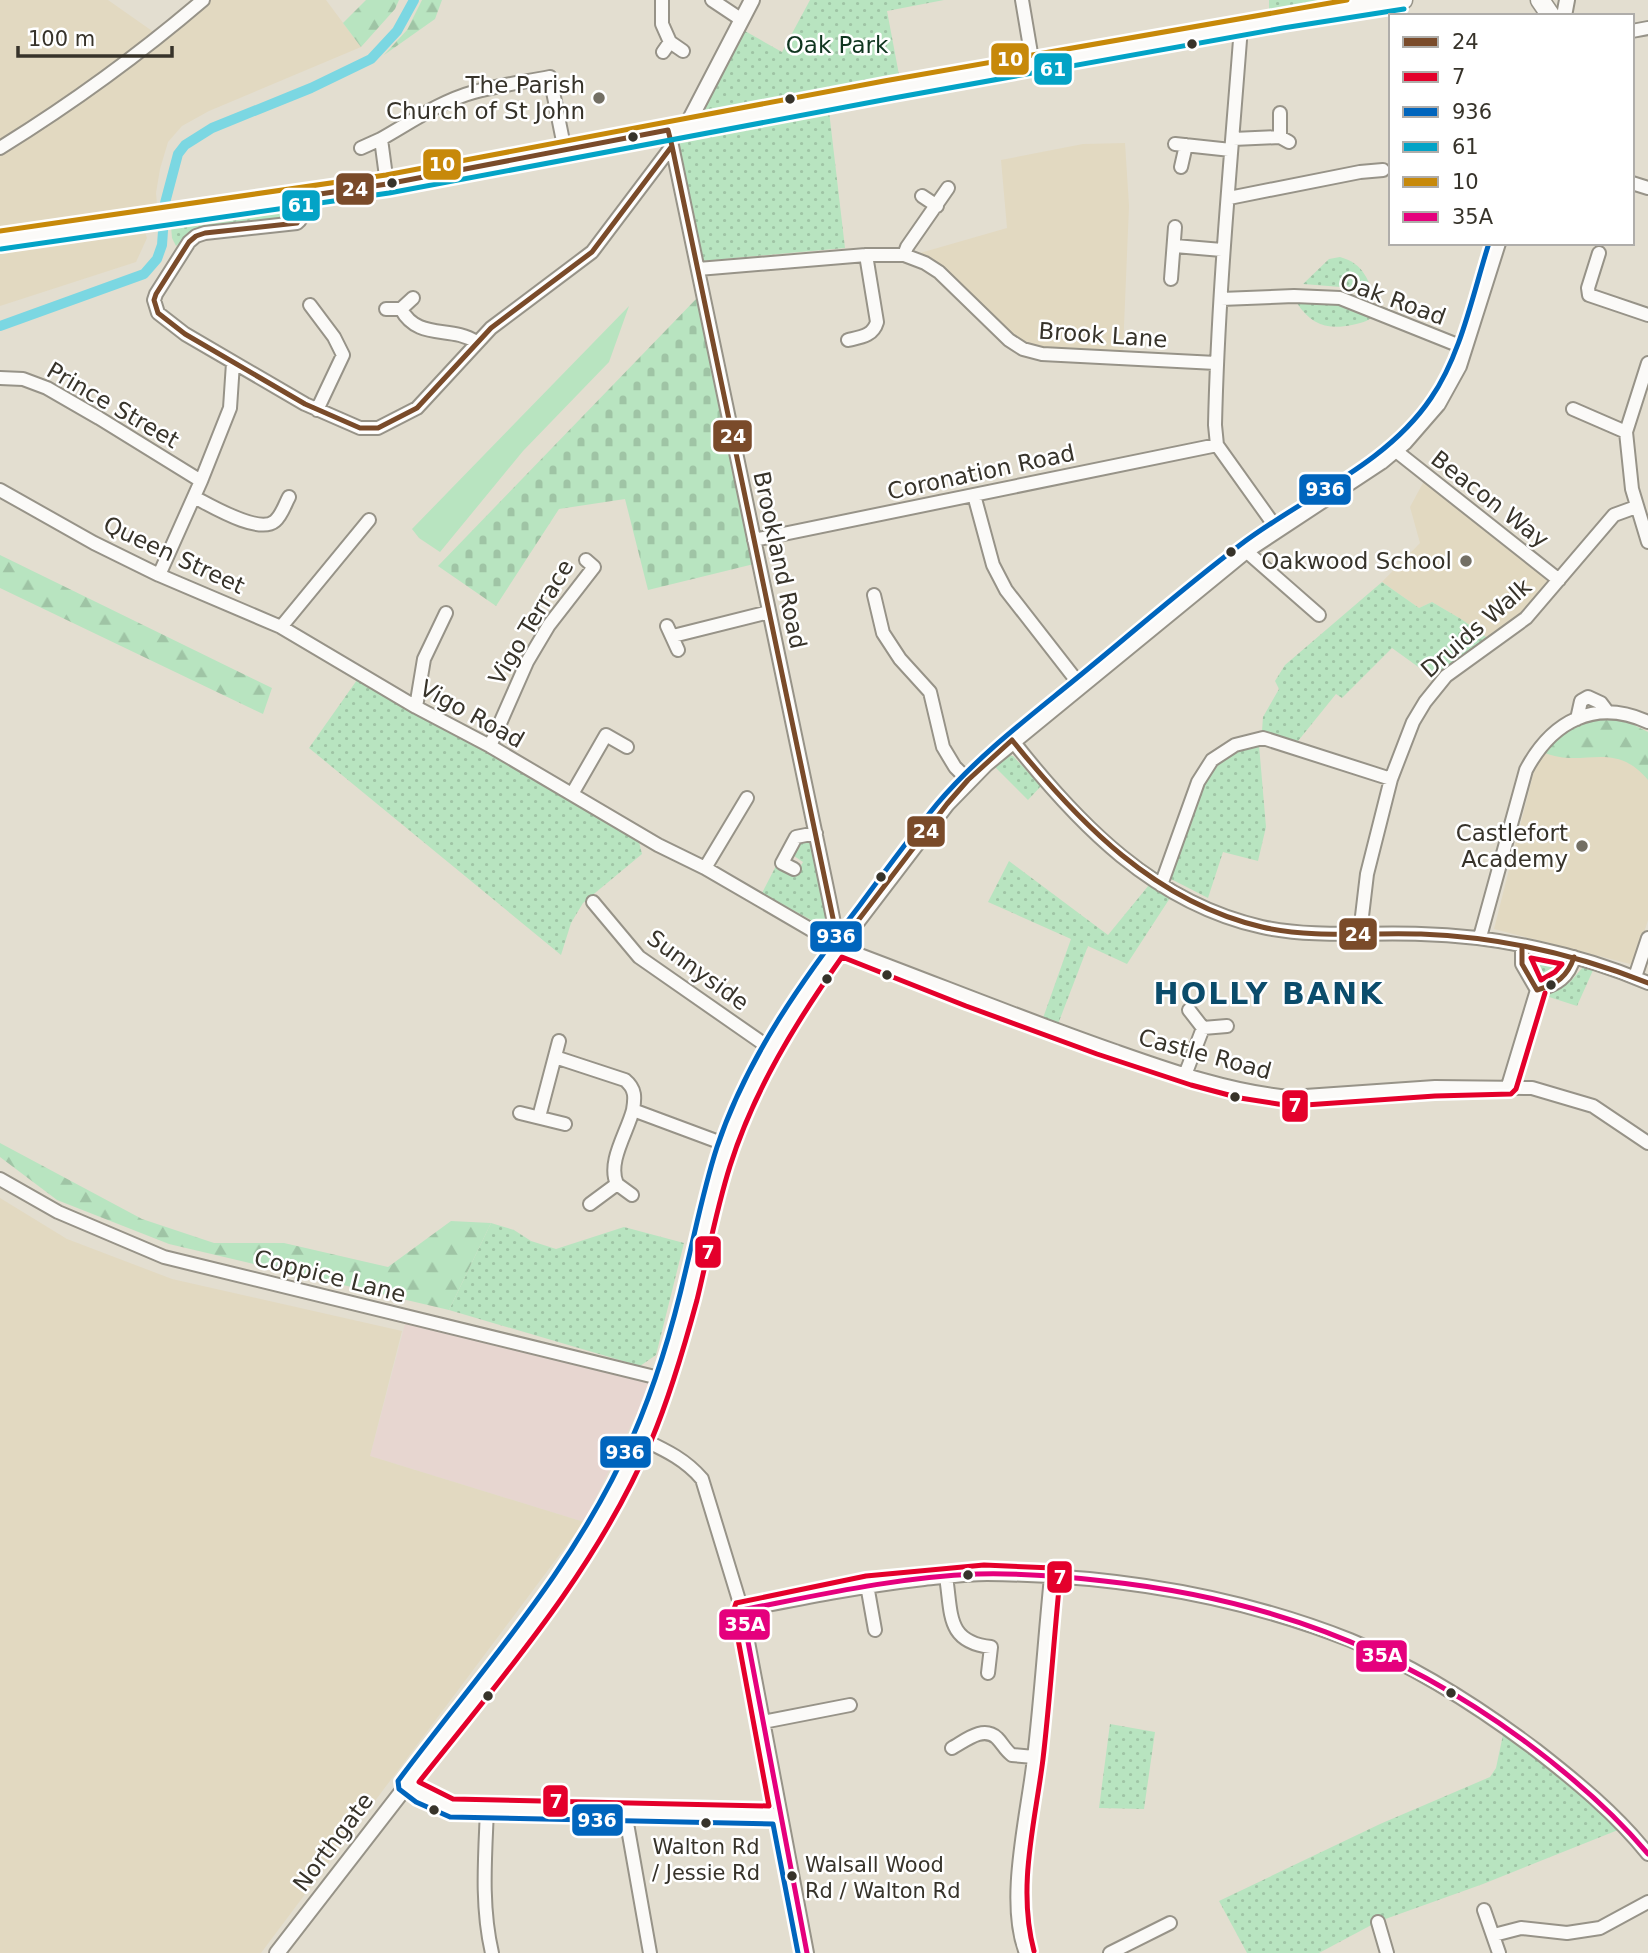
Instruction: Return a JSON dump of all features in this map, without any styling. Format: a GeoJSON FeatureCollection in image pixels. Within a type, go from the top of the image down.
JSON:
{"type":"FeatureCollection","features":[{"type":"Feature","properties":{"kind":"highway"},"geometry":{"type":"LineString","coordinates":[[0,240],[387,184],[565,151],[676,135],[1033,65],[1403,0]]}},
{"type":"Feature","properties":{"kind":"main road"},"geometry":{"type":"LineString","coordinates":[[676,135],[752,0]]}},
{"type":"Feature","properties":{"kind":"main road","name":"Northgate"},"geometry":{"type":"LineString","coordinates":[[277,1953],[556,1590],[594,1529],[642,1439],[663,1379],[688,1300],[709,1205],[739,1113],[796,1006],[947,804],[968,780],[1012,740],[1246,551],[1396,451],[1438,404],[1459,366],[1497,245]]}},
{"type":"Feature","properties":{"kind":"street"},"geometry":{"type":"LineString","coordinates":[[0,148],[122,64],[203,0]]}},
{"type":"Feature","properties":{"kind":"street"},"geometry":{"type":"LineString","coordinates":[[662,0],[666,47],[683,51]]}},
{"type":"Feature","properties":{"kind":"street"},"geometry":{"type":"LineString","coordinates":[[712,0],[742,20]]}},
{"type":"Feature","properties":{"kind":"street"},"geometry":{"type":"LineString","coordinates":[[1022,0],[1033,65]]}},
{"type":"Feature","properties":{"kind":"street"},"geometry":{"type":"LineString","coordinates":[[1241,27],[1222,250],[1215,425],[1217,445],[1277,529]]}},
{"type":"Feature","properties":{"kind":"street"},"geometry":{"type":"LineString","coordinates":[[361,148],[441,105],[473,92],[554,73],[565,151]]}},
{"type":"Feature","properties":{"kind":"street"},"geometry":{"type":"LineString","coordinates":[[1181,167],[1181,144],[1232,144],[1284,139],[1280,114]]}},
{"type":"Feature","properties":{"kind":"street"},"geometry":{"type":"LineString","coordinates":[[300,197],[303,213],[302,219],[297,223],[195,236],[156,294],[158,313],[185,334],[317,410],[360,428],[378,428],[417,408],[476,342],[498,322],[592,252],[676,135]]}},
{"type":"Feature","properties":{"kind":"street","name":"Brookland Road"},"geometry":{"type":"LineString","coordinates":[[676,135],[698,269],[754,540],[834,923],[843,941]]}},
{"type":"Feature","properties":{"kind":"street"},"geometry":{"type":"LineString","coordinates":[[381,139],[387,184]]}},
{"type":"Feature","properties":{"kind":"street"},"geometry":{"type":"LineString","coordinates":[[1228,198],[1375,167]]}},
{"type":"Feature","properties":{"kind":"street"},"geometry":{"type":"LineString","coordinates":[[904,255],[948,188]]}},
{"type":"Feature","properties":{"kind":"street"},"geometry":{"type":"LineString","coordinates":[[922,196],[937,206]]}},
{"type":"Feature","properties":{"kind":"street"},"geometry":{"type":"LineString","coordinates":[[1172,274],[1175,227]]}},
{"type":"Feature","properties":{"kind":"street"},"geometry":{"type":"LineString","coordinates":[[1175,246],[1222,250]]}},
{"type":"Feature","properties":{"kind":"street"},"geometry":{"type":"LineString","coordinates":[[1598,253],[1588,295],[1648,315]]}},
{"type":"Feature","properties":{"kind":"street"},"geometry":{"type":"LineString","coordinates":[[848,340],[870,334],[877,322],[866,255]]}},
{"type":"Feature","properties":{"kind":"street","name":"Brook Lane"},"geometry":{"type":"LineString","coordinates":[[698,269],[866,255],[904,255],[939,272],[1009,340],[1023,349],[1042,354],[1216,363]]}},
{"type":"Feature","properties":{"kind":"street","name":"Oak Road"},"geometry":{"type":"LineString","coordinates":[[1222,299],[1293,296],[1340,298],[1465,348]]}},
{"type":"Feature","properties":{"kind":"street"},"geometry":{"type":"LineString","coordinates":[[386,309],[401,309],[413,298]]}},
{"type":"Feature","properties":{"kind":"street"},"geometry":{"type":"LineString","coordinates":[[401,309],[406,319],[418,326],[432,332],[459,333],[476,342]]}},
{"type":"Feature","properties":{"kind":"street"},"geometry":{"type":"LineString","coordinates":[[310,312],[334,337],[343,355],[317,410]]}},
{"type":"Feature","properties":{"kind":"street"},"geometry":{"type":"LineString","coordinates":[[159,575],[230,408],[233,363]]}},
{"type":"Feature","properties":{"kind":"street"},"geometry":{"type":"LineString","coordinates":[[1648,363],[1626,432],[1632,489],[1648,542]]}},
{"type":"Feature","properties":{"kind":"street","name":"Prince Street"},"geometry":{"type":"LineString","coordinates":[[0,378],[23,379],[47,388],[201,481]]}},
{"type":"Feature","properties":{"kind":"street"},"geometry":{"type":"LineString","coordinates":[[1573,409],[1626,432]]}},
{"type":"Feature","properties":{"kind":"street"},"geometry":{"type":"LineString","coordinates":[[1586,430],[1590,416]]}},
{"type":"Feature","properties":{"kind":"street","name":"Coronation Road"},"geometry":{"type":"LineString","coordinates":[[754,540],[1217,445]]}},
{"type":"Feature","properties":{"kind":"street","name":"Beacon Way"},"geometry":{"type":"LineString","coordinates":[[1396,451],[1559,580]]}},
{"type":"Feature","properties":{"kind":"street","name":"Queen Street"},"geometry":{"type":"LineString","coordinates":[[0,490],[94,543],[159,575],[281,627],[330,657]]}},
{"type":"Feature","properties":{"kind":"street"},"geometry":{"type":"LineString","coordinates":[[974,495],[993,565],[1006,590],[1080,685]]}},
{"type":"Feature","properties":{"kind":"street"},"geometry":{"type":"LineString","coordinates":[[194,497],[247,522],[266,525],[275,521],[289,497]]}},
{"type":"Feature","properties":{"kind":"street","name":"Druids Walk"},"geometry":{"type":"LineString","coordinates":[[1360,933],[1367,874],[1391,779],[1413,722],[1439,684],[1461,664],[1526,618],[1614,515],[1636,507]]}},
{"type":"Feature","properties":{"kind":"street"},"geometry":{"type":"LineString","coordinates":[[281,627],[351,535],[369,520]]}},
{"type":"Feature","properties":{"kind":"street"},"geometry":{"type":"LineString","coordinates":[[1246,551],[1319,615]]}},
{"type":"Feature","properties":{"kind":"street","name":"Vigo Terrace"},"geometry":{"type":"LineString","coordinates":[[490,746],[527,662],[549,625],[593,567],[586,560]]}},
{"type":"Feature","properties":{"kind":"street"},"geometry":{"type":"LineString","coordinates":[[1304,600],[1314,589]]}},
{"type":"Feature","properties":{"kind":"street"},"geometry":{"type":"LineString","coordinates":[[874,595],[883,633],[900,659],[930,692],[943,747],[955,767],[968,780]]}},
{"type":"Feature","properties":{"kind":"street"},"geometry":{"type":"LineString","coordinates":[[678,650],[670,631],[769,612]]}},
{"type":"Feature","properties":{"kind":"street"},"geometry":{"type":"LineString","coordinates":[[416,707],[424,659],[446,613]]}},
{"type":"Feature","properties":{"kind":"street","name":"Vigo Road"},"geometry":{"type":"LineString","coordinates":[[330,657],[490,746],[658,845],[843,941]]}},
{"type":"Feature","properties":{"kind":"street"},"geometry":{"type":"LineString","coordinates":[[1480,937],[1526,770],[1538,748],[1556,730],[1577,719],[1607,711],[1625,713],[1648,722]]}},
{"type":"Feature","properties":{"kind":"street"},"geometry":{"type":"LineString","coordinates":[[572,794],[606,735],[627,747]]}},
{"type":"Feature","properties":{"kind":"street"},"geometry":{"type":"LineString","coordinates":[[1161,885],[1198,782],[1212,760],[1235,745],[1263,738],[1391,779]]}},
{"type":"Feature","properties":{"kind":"street"},"geometry":{"type":"LineString","coordinates":[[1012,740],[1075,814],[1101,840],[1161,885],[1209,909],[1264,927],[1291,932],[1480,937],[1574,957],[1648,983]]}},
{"type":"Feature","properties":{"kind":"street"},"geometry":{"type":"LineString","coordinates":[[705,868],[747,799]]}},
{"type":"Feature","properties":{"kind":"street"},"geometry":{"type":"LineString","coordinates":[[794,869],[782,863],[796,837],[816,833]]}},
{"type":"Feature","properties":{"kind":"street","name":"Sunnyside"},"geometry":{"type":"LineString","coordinates":[[593,902],[610,915],[639,957],[771,1049]]}},
{"type":"Feature","properties":{"kind":"street"},"geometry":{"type":"LineString","coordinates":[[1635,977],[1648,938]]}},
{"type":"Feature","properties":{"kind":"street","name":"Castle Road"},"geometry":{"type":"LineString","coordinates":[[843,941],[1050,1028],[1185,1075],[1272,1096],[1291,1097],[1435,1087],[1532,1088],[1593,1106],[1648,1143]]}},
{"type":"Feature","properties":{"kind":"street"},"geometry":{"type":"LineString","coordinates":[[1508,1086],[1537,989],[1522,964],[1522,947]]}},
{"type":"Feature","properties":{"kind":"street"},"geometry":{"type":"LineString","coordinates":[[1537,989],[1564,978],[1571,969],[1574,957]]}},
{"type":"Feature","properties":{"kind":"street"},"geometry":{"type":"LineString","coordinates":[[1189,1010],[1203,1028]]}},
{"type":"Feature","properties":{"kind":"street"},"geometry":{"type":"LineString","coordinates":[[1203,1028],[1227,1026]]}},
{"type":"Feature","properties":{"kind":"street"},"geometry":{"type":"LineString","coordinates":[[1185,1075],[1203,1028]]}},
{"type":"Feature","properties":{"kind":"street"},"geometry":{"type":"LineString","coordinates":[[539,1117],[559,1041]]}},
{"type":"Feature","properties":{"kind":"street"},"geometry":{"type":"LineString","coordinates":[[555,1057],[630,1083],[635,1096],[633,1111],[614,1162],[614,1178],[617,1184],[632,1195]]}},
{"type":"Feature","properties":{"kind":"street"},"geometry":{"type":"LineString","coordinates":[[633,1111],[727,1145]]}},
{"type":"Feature","properties":{"kind":"street"},"geometry":{"type":"LineString","coordinates":[[520,1112],[565,1124]]}},
{"type":"Feature","properties":{"kind":"street","name":"Coppice Lane"},"geometry":{"type":"LineString","coordinates":[[0,1179],[58,1212],[164,1257],[663,1379]]}},
{"type":"Feature","properties":{"kind":"street"},"geometry":{"type":"LineString","coordinates":[[590,1204],[617,1184]]}},
{"type":"Feature","properties":{"kind":"street"},"geometry":{"type":"LineString","coordinates":[[642,1439],[690,1465],[702,1479],[742,1610],[807,1953]]}},
{"type":"Feature","properties":{"kind":"street"},"geometry":{"type":"LineString","coordinates":[[742,1610],[867,1585],[985,1574],[1051,1577],[1161,1588],[1231,1603],[1296,1621],[1351,1641],[1401,1664],[1460,1697],[1501,1724],[1575,1780],[1624,1824],[1648,1854]]}},
{"type":"Feature","properties":{"kind":"street"},"geometry":{"type":"LineString","coordinates":[[946,1577],[955,1630],[971,1645],[990,1647],[988,1673]]}},
{"type":"Feature","properties":{"kind":"street"},"geometry":{"type":"LineString","coordinates":[[1026,1953],[1018,1923],[1017,1893],[1034,1757],[1051,1577]]}},
{"type":"Feature","properties":{"kind":"street"},"geometry":{"type":"LineString","coordinates":[[867,1585],[875,1630]]}},
{"type":"Feature","properties":{"kind":"street"},"geometry":{"type":"LineString","coordinates":[[763,1722],[850,1705]]}},
{"type":"Feature","properties":{"kind":"street"},"geometry":{"type":"LineString","coordinates":[[952,1748],[979,1733],[988,1732],[1012,1755],[1034,1757]]}},
{"type":"Feature","properties":{"kind":"street"},"geometry":{"type":"LineString","coordinates":[[406,1784],[419,1794],[452,1808],[780,1815]]}},
{"type":"Feature","properties":{"kind":"street"},"geometry":{"type":"LineString","coordinates":[[487,1810],[485,1914],[492,1953]]}},
{"type":"Feature","properties":{"kind":"street"},"geometry":{"type":"LineString","coordinates":[[625,1812],[650,1953]]}},
{"type":"Feature","properties":{"kind":"street"},"geometry":{"type":"LineString","coordinates":[[1494,1935],[1521,1928],[1567,1933],[1601,1928],[1648,1902]]}},
{"type":"Feature","properties":{"kind":"street"},"geometry":{"type":"LineString","coordinates":[[1485,1910],[1499,1953]]}},
{"type":"Feature","properties":{"kind":"street"},"geometry":{"type":"LineString","coordinates":[[1378,1922],[1382,1948]]}},
{"type":"Feature","properties":{"kind":"street"},"geometry":{"type":"LineString","coordinates":[[1110,1953],[1170,1923]]}},
{"type":"Feature","properties":{"kind":"shaded area"},"geometry":{"type":"Polygon","coordinates":[[[0,0],[108,0],[165,40],[211,0],[326,0],[361,47],[209,111],[182,126],[168,142],[160,169],[157,205],[0,226],[0,0]]]}},
{"type":"Feature","properties":{"kind":"shaded area"},"geometry":{"type":"Polygon","coordinates":[[[1125,143],[1129,206],[1123,350],[1042,349],[1024,343],[920,253],[1007,228],[1001,160],[1083,144],[1125,143]]]}},
{"type":"Feature","properties":{"kind":"shaded area"},"geometry":{"type":"Polygon","coordinates":[[[142,224],[147,238],[136,262],[0,306],[0,246],[142,224]]]}},
{"type":"Feature","properties":{"kind":"shaded area","name":"Oakwood School"},"geometry":{"type":"Polygon","coordinates":[[[1424,481],[1554,579],[1533,608],[1489,639],[1432,602],[1419,608],[1382,582],[1420,543],[1410,507],[1424,481]]]}},
{"type":"Feature","properties":{"kind":"shaded area","name":"Castlefort Academy"},"geometry":{"type":"Polygon","coordinates":[[[1644,729],[1648,732],[1648,920],[1634,965],[1494,929],[1534,771],[1543,752],[1644,729]]]}},
{"type":"Feature","properties":{"kind":"shaded area"},"geometry":{"type":"Polygon","coordinates":[[[0,1198],[67,1239],[172,1279],[402,1331],[370,1456],[584,1522],[261,1953],[0,1953],[0,1198]]]}},
{"type":"Feature","properties":{"kind":"shaded area"},"geometry":{"type":"Polygon","coordinates":[[[405,1324],[652,1382],[584,1522],[370,1456],[405,1324]]]}},
{"type":"Feature","properties":{"kind":"green space"},"geometry":{"type":"Polygon","coordinates":[[[366,0],[399,0],[395,9],[361,47],[343,23],[366,0]]]}},
{"type":"Feature","properties":{"kind":"green space"},"geometry":{"type":"Polygon","coordinates":[[[422,0],[442,0],[435,19],[384,55],[407,30],[422,0]]]}},
{"type":"Feature","properties":{"kind":"green space","name":"Oak Park"},"geometry":{"type":"Polygon","coordinates":[[[810,0],[944,0],[887,11],[900,80],[693,120],[745,31],[782,52],[810,0]]]}},
{"type":"Feature","properties":{"kind":"green space"},"geometry":{"type":"Polygon","coordinates":[[[1269,0],[1350,0],[1269,16],[1269,0]]]}},
{"type":"Feature","properties":{"kind":"green space"},"geometry":{"type":"Polygon","coordinates":[[[829,111],[845,248],[702,261],[677,134],[829,111]]]}},
{"type":"Feature","properties":{"kind":"green space"},"geometry":{"type":"Polygon","coordinates":[[[297,204],[299,208],[294,220],[188,235],[176,246],[172,238],[171,226],[297,204]]]}},
{"type":"Feature","properties":{"kind":"green space"},"geometry":{"type":"Polygon","coordinates":[[[1340,257],[1360,269],[1378,302],[1341,287],[1303,284],[1329,259],[1340,257]]]}},
{"type":"Feature","properties":{"kind":"green space"},"geometry":{"type":"Polygon","coordinates":[[[698,297],[754,564],[648,590],[625,499],[559,509],[496,606],[438,566],[698,297]]]}},
{"type":"Feature","properties":{"kind":"green space"},"geometry":{"type":"Polygon","coordinates":[[[1336,302],[1373,316],[1355,324],[1328,326],[1314,321],[1297,303],[1336,302]]]}},
{"type":"Feature","properties":{"kind":"green space"},"geometry":{"type":"Polygon","coordinates":[[[629,306],[609,362],[523,451],[440,552],[419,538],[412,529],[629,306]]]}},
{"type":"Feature","properties":{"kind":"green space"},"geometry":{"type":"Polygon","coordinates":[[[0,555],[272,688],[263,714],[0,588],[0,555]]]}},
{"type":"Feature","properties":{"kind":"green space"},"geometry":{"type":"Polygon","coordinates":[[[1382,582],[1419,608],[1432,602],[1489,639],[1435,679],[1392,648],[1342,698],[1336,694],[1298,741],[1262,731],[1263,717],[1279,689],[1275,681],[1285,665],[1382,582]]]}},
{"type":"Feature","properties":{"kind":"green space"},"geometry":{"type":"Polygon","coordinates":[[[357,680],[638,838],[642,854],[583,903],[571,923],[561,955],[309,748],[357,680]]]}},
{"type":"Feature","properties":{"kind":"green space"},"geometry":{"type":"Polygon","coordinates":[[[1605,718],[1622,719],[1648,732],[1648,780],[1635,767],[1622,760],[1610,757],[1557,757],[1543,752],[1571,729],[1605,718]]]}},
{"type":"Feature","properties":{"kind":"green space"},"geometry":{"type":"Polygon","coordinates":[[[1259,745],[1266,827],[1258,861],[1223,852],[1208,898],[1171,879],[1189,824],[1206,782],[1216,766],[1233,754],[1259,745]]]}},
{"type":"Feature","properties":{"kind":"green space"},"geometry":{"type":"Polygon","coordinates":[[[1008,755],[1013,756],[1041,786],[1028,800],[995,767],[1008,755]]]}},
{"type":"Feature","properties":{"kind":"green space"},"geometry":{"type":"Polygon","coordinates":[[[809,841],[813,843],[827,912],[826,921],[820,925],[762,893],[777,864],[796,874],[803,862],[794,856],[800,844],[809,841]]]}},
{"type":"Feature","properties":{"kind":"green space"},"geometry":{"type":"Polygon","coordinates":[[[1009,861],[1108,935],[1149,885],[1170,898],[1127,964],[1088,946],[1058,1024],[1043,1018],[1071,939],[988,902],[1009,861]]]}},
{"type":"Feature","properties":{"kind":"green space"},"geometry":{"type":"Polygon","coordinates":[[[1535,954],[1560,957],[1563,963],[1562,971],[1541,983],[1535,981],[1526,963],[1529,957],[1535,954]]]}},
{"type":"Feature","properties":{"kind":"green space"},"geometry":{"type":"Polygon","coordinates":[[[1584,966],[1594,968],[1577,1006],[1546,996],[1570,982],[1584,966]]]}},
{"type":"Feature","properties":{"kind":"green space"},"geometry":{"type":"Polygon","coordinates":[[[0,1143],[142,1219],[214,1243],[284,1243],[388,1267],[451,1221],[491,1223],[449,1310],[169,1244],[57,1200],[0,1157],[0,1143]]]}},
{"type":"Feature","properties":{"kind":"green space"},"geometry":{"type":"Polygon","coordinates":[[[491,1223],[556,1249],[624,1227],[684,1243],[656,1355],[640,1366],[449,1310],[491,1223]]]}},
{"type":"Feature","properties":{"kind":"green space"},"geometry":{"type":"Polygon","coordinates":[[[1110,1724],[1155,1732],[1144,1809],[1099,1808],[1110,1724]]]}},
{"type":"Feature","properties":{"kind":"green space"},"geometry":{"type":"Polygon","coordinates":[[[1504,1730],[1623,1828],[1483,1884],[1377,1922],[1319,1953],[1247,1953],[1219,1901],[1380,1824],[1490,1777],[1496,1768],[1504,1730]]]}},
{"type":"Feature","properties":{"kind":"waterway"},"geometry":{"type":"LineString","coordinates":[[0,326],[144,274],[157,259],[162,245],[165,203],[178,154],[185,145],[212,128],[311,88],[371,59],[397,31],[414,0]]}},
{"type":"Feature","properties":{"kind":"transit line","name":"10"},"geometry":{"type":"LineString","coordinates":[[0,231],[386,175],[884,81],[1347,0]]}},
{"type":"Feature","properties":{"kind":"transit line","name":"61"},"geometry":{"type":"LineString","coordinates":[[1,249],[389,193],[888,99],[1404,9]]}},
{"type":"Feature","properties":{"kind":"transit line","name":"24"},"geometry":{"type":"LineString","coordinates":[[668,130],[672,146],[592,252],[491,328],[417,408],[378,428],[360,428],[305,404],[185,334],[158,313],[154,300],[156,294],[189,242],[196,236],[297,223],[302,214],[300,197],[387,184],[668,130]]}},
{"type":"Feature","properties":{"kind":"transit line","name":"24"},"geometry":{"type":"LineString","coordinates":[[672,146],[834,923],[847,935],[947,804],[968,780],[1012,740],[1064,801],[1122,855],[1187,899],[1223,915],[1262,927],[1301,933],[1421,934],[1508,943],[1565,956],[1648,983]]}},
{"type":"Feature","properties":{"kind":"transit line","name":"936"},"geometry":{"type":"LineString","coordinates":[[798,1953],[773,1824],[450,1817],[416,1802],[399,1789],[398,1781],[526,1616],[583,1530],[609,1485],[633,1436],[663,1354],[708,1177],[729,1114],[760,1050],[818,961],[937,804],[990,750],[1221,560],[1264,528],[1367,461],[1412,422],[1431,398],[1450,363],[1488,245]]}},
{"type":"Feature","properties":{"kind":"transit line","name":"24"},"geometry":{"type":"LineString","coordinates":[[1522,947],[1522,964],[1537,990],[1560,979],[1574,957]]}},
{"type":"Feature","properties":{"kind":"transit line","name":"7"},"geometry":{"type":"LineString","coordinates":[[1034,1951],[1029,1927],[1027,1879],[1040,1783],[1060,1578],[1053,1568],[984,1565],[866,1576],[736,1603],[733,1612],[769,1806],[453,1799],[419,1782],[547,1619],[604,1533],[629,1488],[651,1441],[676,1372],[730,1166],[751,1110],[778,1057],[808,1006],[842,957],[1097,1054],[1240,1098],[1291,1106],[1435,1096],[1511,1094],[1516,1089],[1545,993]]}},
{"type":"Feature","properties":{"kind":"transit line","name":"7"},"geometry":{"type":"LineString","coordinates":[[1531,958],[1562,964],[1555,972],[1541,980],[1531,958]]}},
{"type":"Feature","properties":{"kind":"transit line","name":"35A"},"geometry":{"type":"LineString","coordinates":[[807,1953],[742,1610],[918,1579],[1009,1574],[1104,1581],[1218,1600],[1325,1632],[1376,1653],[1475,1707],[1557,1766],[1620,1823],[1648,1854]]}},
{"type":"Feature","properties":{"kind":"place","name":"The Parish Church of St John"},"geometry":{"type":"Point","coordinates":[599,98]}},
{"type":"Feature","properties":{"kind":"place","name":"Oakwood School"},"geometry":{"type":"Point","coordinates":[1466,561]}},
{"type":"Feature","properties":{"kind":"place","name":"Castlefort Academy"},"geometry":{"type":"Point","coordinates":[1582,846]}},
{"type":"Feature","properties":{"kind":"place","name":"Walton Rd / Jessie Rd"},"geometry":{"type":"Point","coordinates":[706,1823]}},
{"type":"Feature","properties":{"kind":"place","name":"Walsall Wood Rd / Walton Rd"},"geometry":{"type":"Point","coordinates":[792,1876]}},
{"type":"Feature","properties":{"kind":"district","name":"HOLLY BANK"},"geometry":{"type":"Point","coordinates":[1269,994]}}]}
